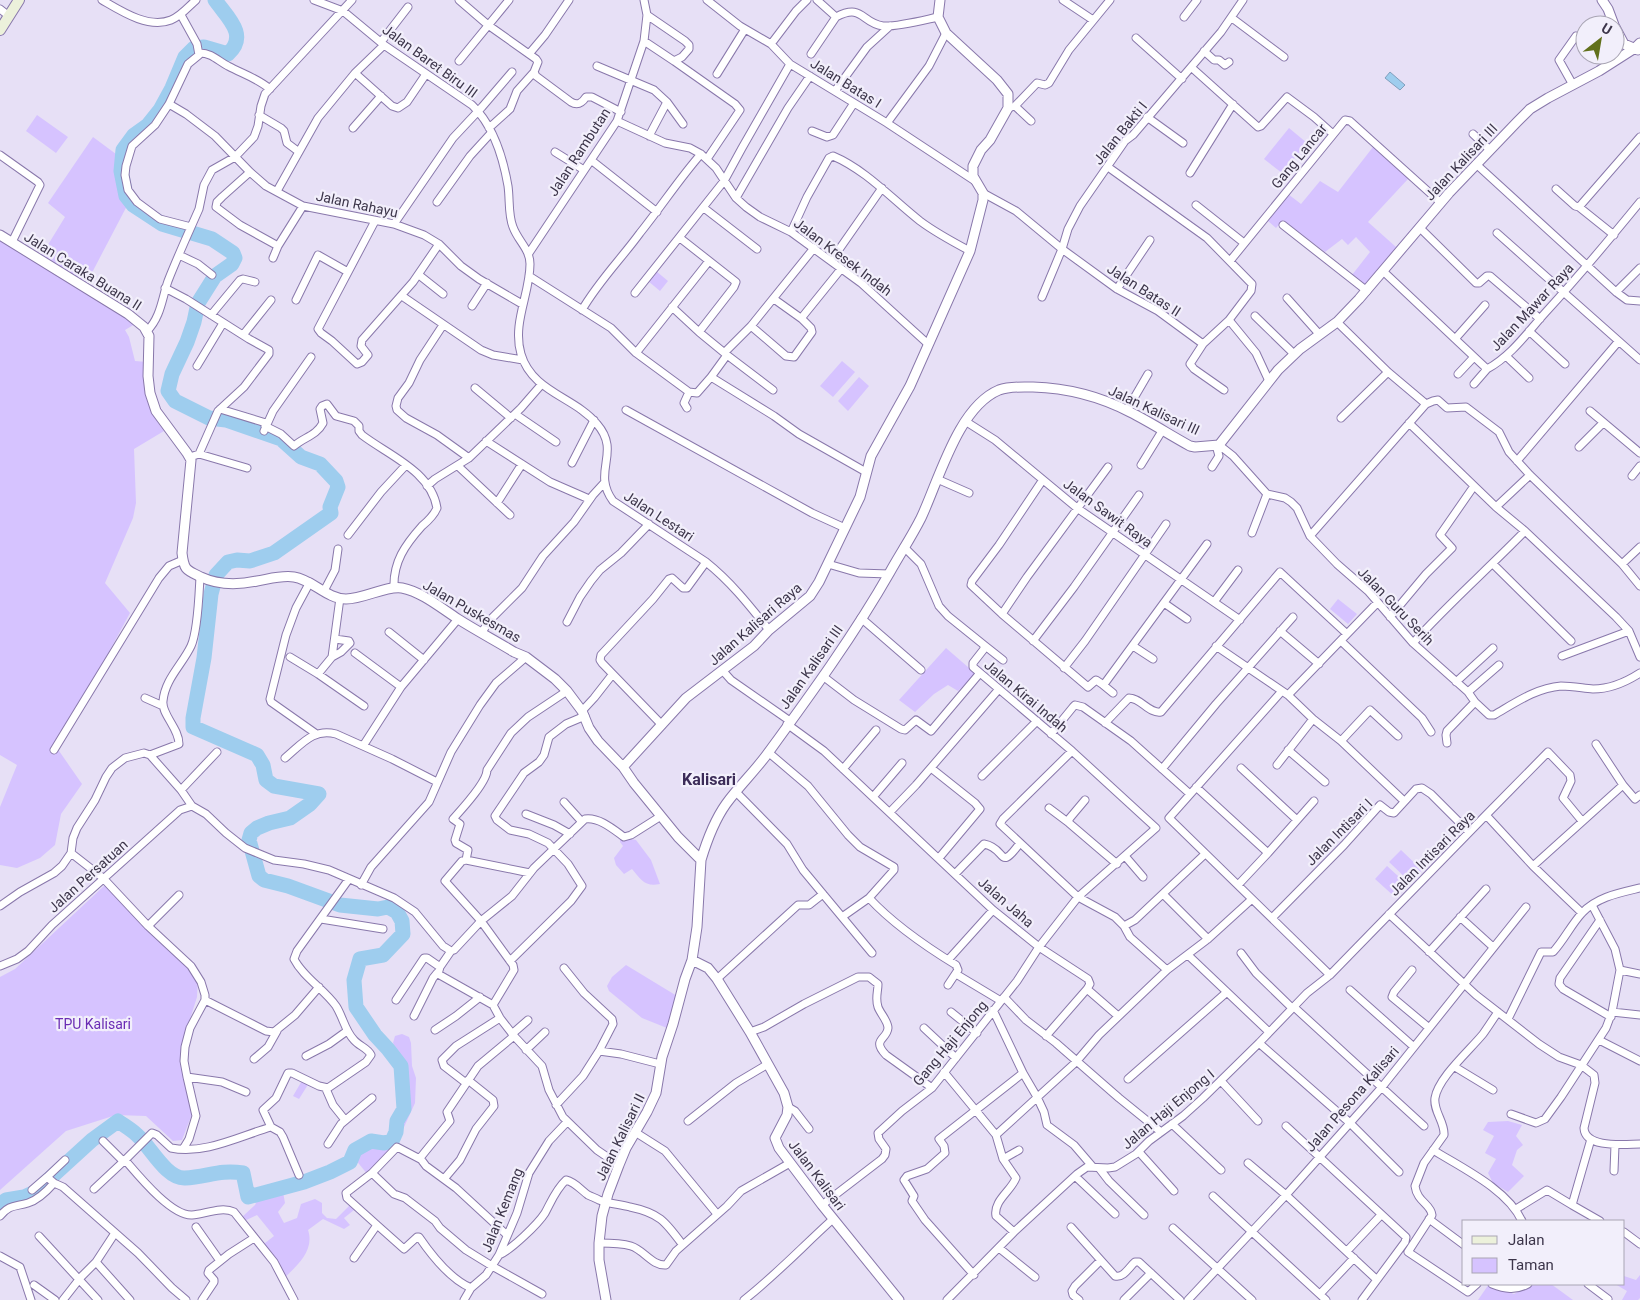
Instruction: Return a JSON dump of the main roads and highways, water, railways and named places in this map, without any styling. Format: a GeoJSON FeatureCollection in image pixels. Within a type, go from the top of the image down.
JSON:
{"type":"FeatureCollection","features":[{"type":"Feature","properties":{"kind":"main road"},"geometry":{"type":"LineString","coordinates":[[0,30],[18,0]]}},
{"type":"Feature","properties":{"kind":"water"},"geometry":{"type":"Polygon","coordinates":[[[1390,72],[1405,85],[1400,90],[1385,78],[1390,72]]]}},
{"type":"Feature","properties":{"kind":"waterway"},"geometry":{"type":"LineString","coordinates":[[0,1204],[6,1200],[24,1197],[35,1192],[92,1140],[118,1121],[137,1135],[165,1168],[178,1177],[185,1178],[227,1172],[243,1173],[248,1197],[304,1182],[330,1172],[350,1162],[355,1150],[371,1141],[384,1143],[392,1141],[396,1132],[397,1121],[404,1109],[401,1066],[375,1035],[356,1007],[354,980],[360,959],[383,955],[403,934],[402,921],[397,912],[388,907],[378,909],[340,905],[288,886],[264,880],[259,876],[249,840],[251,833],[269,823],[290,818],[310,804],[319,794],[274,786],[266,780],[263,765],[257,755],[193,727],[204,658],[211,594],[216,575],[228,562],[237,560],[250,561],[274,553],[331,513],[330,507],[338,487],[336,481],[320,464],[301,457],[281,439],[226,420],[209,418],[175,401],[168,391],[172,374],[194,322],[198,303],[215,276],[232,264],[235,258],[233,253],[212,239],[162,224],[133,205],[126,196],[121,171],[123,150],[134,135],[148,125],[160,110],[185,57],[194,48],[204,47],[228,54],[234,47],[237,40],[234,26],[215,0]]}},
{"type":"Feature","properties":{"kind":"district","name":"Kalisari"},"geometry":{"type":"Point","coordinates":[709,779]}},
{"type":"Feature","properties":{"kind":"park label","name":"TPU Kalisari"},"geometry":{"type":"Point","coordinates":[93,1024]}}]}
